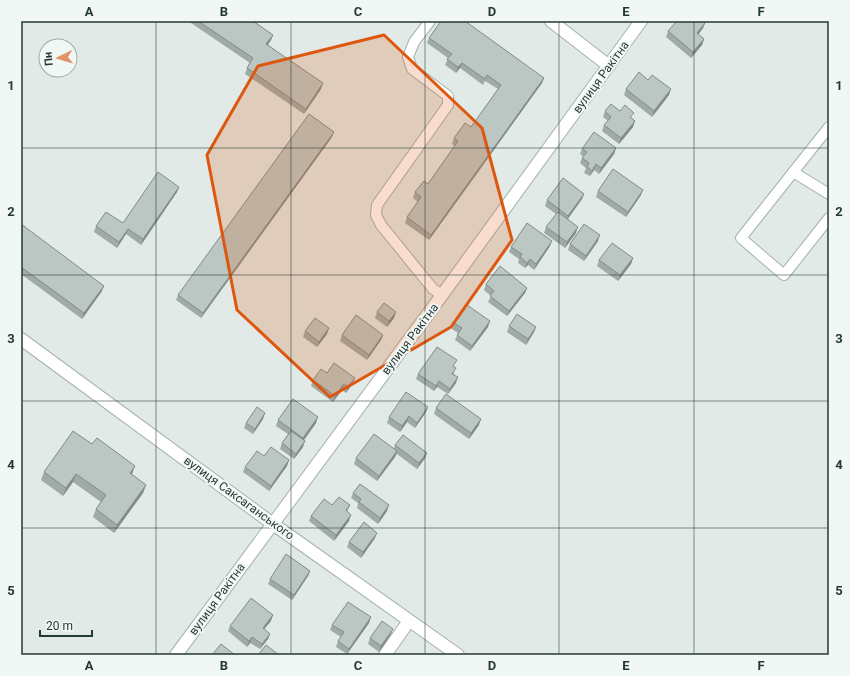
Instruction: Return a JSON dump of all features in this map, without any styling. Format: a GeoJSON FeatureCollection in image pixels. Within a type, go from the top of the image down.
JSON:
{"type":"FeatureCollection","features":[{"type":"Feature","properties":{"kind":"street"},"geometry":{"type":"LineString","coordinates":[[550,21],[609,66]]}},
{"type":"Feature","properties":{"kind":"street","name":"вулиця Ракітна"},"geometry":{"type":"LineString","coordinates":[[176,655],[442,295],[641,21]]}},
{"type":"Feature","properties":{"kind":"street","name":"вулиця Саксаганського"},"geometry":{"type":"LineString","coordinates":[[21,339],[272,524],[458,655]]}},
{"type":"Feature","properties":{"kind":"street"},"geometry":{"type":"LineString","coordinates":[[385,655],[409,621]]}},
{"type":"Feature","properties":{"kind":"lane"},"geometry":{"type":"LineString","coordinates":[[430,21],[414,42],[408,57],[412,69],[448,96],[448,105],[377,205],[376,215],[381,225],[433,289],[442,295]]}},
{"type":"Feature","properties":{"kind":"lane"},"geometry":{"type":"LineString","coordinates":[[828,129],[741,238],[784,274],[829,218]]}},
{"type":"Feature","properties":{"kind":"lane"},"geometry":{"type":"LineString","coordinates":[[793,172],[829,194]]}},
{"type":"Feature","properties":{"kind":"highlighted area"},"geometry":{"type":"Polygon","coordinates":[[[384,35],[482,128],[512,240],[451,327],[330,397],[237,310],[207,155],[258,66],[384,35]]]}},
{"type":"Feature","properties":{"kind":"building"},"geometry":{"type":"Polygon","coordinates":[[[198,21],[253,21],[273,35],[266,44],[323,83],[306,109],[247,68],[253,58],[198,21]]]}},
{"type":"Feature","properties":{"kind":"building"},"geometry":{"type":"Polygon","coordinates":[[[441,21],[465,21],[544,78],[431,235],[407,217],[421,197],[415,192],[424,181],[428,184],[458,141],[454,138],[465,123],[471,127],[501,85],[487,75],[485,79],[462,63],[458,67],[447,59],[452,54],[429,38],[441,21]]]}},
{"type":"Feature","properties":{"kind":"building"},"geometry":{"type":"Polygon","coordinates":[[[677,21],[703,21],[705,23],[697,33],[704,39],[693,52],[668,31],[677,21]]]}},
{"type":"Feature","properties":{"kind":"building"},"geometry":{"type":"Polygon","coordinates":[[[639,72],[648,80],[652,75],[671,89],[654,111],[626,89],[639,72]]]}},
{"type":"Feature","properties":{"kind":"building"},"geometry":{"type":"Polygon","coordinates":[[[611,104],[620,111],[625,105],[634,113],[630,117],[635,121],[621,138],[604,125],[611,117],[605,111],[611,104]]]}},
{"type":"Feature","properties":{"kind":"building"},"geometry":{"type":"Polygon","coordinates":[[[309,114],[334,132],[203,313],[178,295],[309,114]]]}},
{"type":"Feature","properties":{"kind":"building"},"geometry":{"type":"Polygon","coordinates":[[[594,132],[616,148],[601,168],[596,164],[592,171],[587,167],[589,163],[582,158],[587,152],[582,149],[594,132]]]}},
{"type":"Feature","properties":{"kind":"building"},"geometry":{"type":"Polygon","coordinates":[[[613,169],[643,190],[628,212],[598,191],[613,169]]]}},
{"type":"Feature","properties":{"kind":"building"},"geometry":{"type":"Polygon","coordinates":[[[158,172],[179,187],[143,239],[128,229],[119,242],[96,226],[106,212],[123,223],[158,172]]]}},
{"type":"Feature","properties":{"kind":"building"},"geometry":{"type":"Polygon","coordinates":[[[563,178],[584,194],[568,216],[547,200],[563,178]]]}},
{"type":"Feature","properties":{"kind":"building"},"geometry":{"type":"Polygon","coordinates":[[[558,212],[578,227],[567,242],[546,227],[558,212]]]}},
{"type":"Feature","properties":{"kind":"building"},"geometry":{"type":"Polygon","coordinates":[[[527,223],[552,241],[536,264],[530,259],[527,263],[520,257],[522,254],[511,247],[527,223]]]}},
{"type":"Feature","properties":{"kind":"building"},"geometry":{"type":"Polygon","coordinates":[[[21,224],[104,286],[84,313],[21,267],[21,224]]]}},
{"type":"Feature","properties":{"kind":"building"},"geometry":{"type":"Polygon","coordinates":[[[584,224],[600,235],[586,256],[570,244],[584,224]]]}},
{"type":"Feature","properties":{"kind":"building"},"geometry":{"type":"Polygon","coordinates":[[[612,243],[633,258],[620,275],[599,260],[612,243]]]}},
{"type":"Feature","properties":{"kind":"building"},"geometry":{"type":"Polygon","coordinates":[[[500,266],[527,288],[509,311],[490,296],[494,291],[486,284],[500,266]]]}},
{"type":"Feature","properties":{"kind":"building"},"geometry":{"type":"Polygon","coordinates":[[[384,303],[396,312],[389,321],[377,312],[384,303]]]}},
{"type":"Feature","properties":{"kind":"building"},"geometry":{"type":"Polygon","coordinates":[[[467,305],[490,321],[472,346],[457,335],[462,328],[454,323],[467,305]]]}},
{"type":"Feature","properties":{"kind":"building"},"geometry":{"type":"Polygon","coordinates":[[[517,314],[536,327],[528,339],[509,326],[517,314]]]}},
{"type":"Feature","properties":{"kind":"building"},"geometry":{"type":"Polygon","coordinates":[[[356,315],[383,335],[369,355],[342,335],[356,315]]]}},
{"type":"Feature","properties":{"kind":"building"},"geometry":{"type":"Polygon","coordinates":[[[315,318],[329,328],[319,342],[305,331],[315,318]]]}},
{"type":"Feature","properties":{"kind":"building"},"geometry":{"type":"Polygon","coordinates":[[[437,347],[457,360],[453,366],[456,368],[452,374],[458,377],[450,389],[439,381],[436,386],[418,374],[437,347]]]}},
{"type":"Feature","properties":{"kind":"building"},"geometry":{"type":"Polygon","coordinates":[[[334,363],[355,378],[348,387],[344,384],[335,396],[313,380],[321,369],[327,373],[334,363]]]}},
{"type":"Feature","properties":{"kind":"building"},"geometry":{"type":"Polygon","coordinates":[[[406,392],[428,407],[417,423],[409,416],[402,426],[389,417],[406,392]]]}},
{"type":"Feature","properties":{"kind":"building"},"geometry":{"type":"Polygon","coordinates":[[[446,394],[481,419],[471,433],[436,408],[446,394]]]}},
{"type":"Feature","properties":{"kind":"building"},"geometry":{"type":"Polygon","coordinates":[[[293,399],[318,417],[303,438],[278,420],[293,399]]]}},
{"type":"Feature","properties":{"kind":"building"},"geometry":{"type":"Polygon","coordinates":[[[257,407],[265,413],[255,429],[246,423],[257,407]]]}},
{"type":"Feature","properties":{"kind":"building"},"geometry":{"type":"Polygon","coordinates":[[[73,431],[92,444],[97,438],[135,466],[130,473],[146,485],[117,525],[96,509],[106,495],[76,474],[66,488],[44,472],[73,431]]]}},
{"type":"Feature","properties":{"kind":"building"},"geometry":{"type":"Polygon","coordinates":[[[291,431],[305,441],[296,454],[282,443],[291,431]]]}},
{"type":"Feature","properties":{"kind":"building"},"geometry":{"type":"Polygon","coordinates":[[[374,434],[397,451],[379,476],[356,458],[374,434]]]}},
{"type":"Feature","properties":{"kind":"building"},"geometry":{"type":"Polygon","coordinates":[[[403,435],[427,453],[419,463],[395,445],[403,435]]]}},
{"type":"Feature","properties":{"kind":"building"},"geometry":{"type":"Polygon","coordinates":[[[271,447],[289,460],[271,486],[245,467],[257,451],[264,456],[271,447]]]}},
{"type":"Feature","properties":{"kind":"building"},"geometry":{"type":"Polygon","coordinates":[[[360,484],[389,505],[380,518],[359,502],[361,499],[353,493],[360,484]]]}},
{"type":"Feature","properties":{"kind":"building"},"geometry":{"type":"Polygon","coordinates":[[[339,497],[350,505],[346,510],[351,515],[336,535],[311,516],[324,499],[332,505],[339,497]]]}},
{"type":"Feature","properties":{"kind":"building"},"geometry":{"type":"Polygon","coordinates":[[[364,522],[377,533],[363,552],[349,542],[364,522]]]}},
{"type":"Feature","properties":{"kind":"building"},"geometry":{"type":"Polygon","coordinates":[[[286,554],[310,571],[294,595],[270,579],[286,554]]]}},
{"type":"Feature","properties":{"kind":"building"},"geometry":{"type":"Polygon","coordinates":[[[251,598],[273,615],[263,628],[270,634],[262,644],[252,637],[249,641],[230,626],[251,598]]]}},
{"type":"Feature","properties":{"kind":"building"},"geometry":{"type":"Polygon","coordinates":[[[348,602],[371,617],[349,649],[338,641],[344,632],[332,625],[348,602]]]}},
{"type":"Feature","properties":{"kind":"building"},"geometry":{"type":"Polygon","coordinates":[[[382,621],[393,629],[381,646],[370,638],[382,621]]]}},
{"type":"Feature","properties":{"kind":"building"},"geometry":{"type":"Polygon","coordinates":[[[221,644],[235,655],[212,655],[221,644]]]}},
{"type":"Feature","properties":{"kind":"building"},"geometry":{"type":"Polygon","coordinates":[[[266,645],[279,655],[258,655],[266,645]]]}}]}
